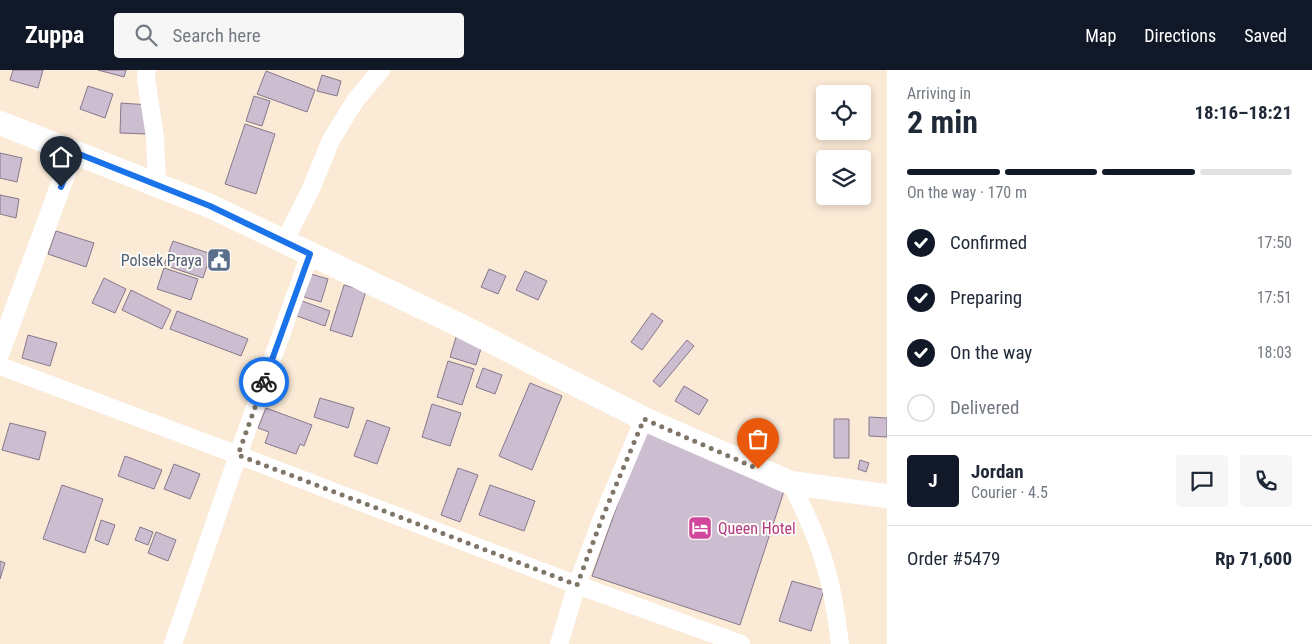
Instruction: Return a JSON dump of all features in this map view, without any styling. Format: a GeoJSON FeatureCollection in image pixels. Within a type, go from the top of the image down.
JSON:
{"type":"FeatureCollection","features":[{"type":"Feature","properties":{"kind":"main road"},"geometry":{"type":"LineString","coordinates":[[0,123],[210,206],[455,323],[644,419],[791,483],[887,496]]}},
{"type":"Feature","properties":{"kind":"street"},"geometry":{"type":"LineString","coordinates":[[147,70],[146,79],[155,137],[158,185]]}},
{"type":"Feature","properties":{"kind":"street"},"geometry":{"type":"LineString","coordinates":[[284,242],[311,189],[331,140],[355,101],[381,70]]}},
{"type":"Feature","properties":{"kind":"street"},"geometry":{"type":"LineString","coordinates":[[0,351],[74,152]]}},
{"type":"Feature","properties":{"kind":"street"},"geometry":{"type":"LineString","coordinates":[[172,644],[310,254]]}},
{"type":"Feature","properties":{"kind":"street"},"geometry":{"type":"LineString","coordinates":[[0,366],[577,585],[742,644]]}},
{"type":"Feature","properties":{"kind":"street"},"geometry":{"type":"LineString","coordinates":[[558,644],[577,585],[603,516],[644,419]]}},
{"type":"Feature","properties":{"kind":"street"},"geometry":{"type":"LineString","coordinates":[[791,483],[817,542],[827,572],[835,606],[840,644]]}},
{"type":"Feature","properties":{"kind":"building"},"geometry":{"type":"Polygon","coordinates":[[[13,70],[43,70],[38,88],[10,80],[13,70]]]}},
{"type":"Feature","properties":{"kind":"building"},"geometry":{"type":"Polygon","coordinates":[[[98,70],[126,70],[124,77],[98,70]]]}},
{"type":"Feature","properties":{"kind":"building"},"geometry":{"type":"Polygon","coordinates":[[[266,71],[315,90],[307,112],[257,94],[266,71]]]}},
{"type":"Feature","properties":{"kind":"building"},"geometry":{"type":"Polygon","coordinates":[[[322,75],[341,81],[337,96],[317,91],[322,75]]]}},
{"type":"Feature","properties":{"kind":"building"},"geometry":{"type":"Polygon","coordinates":[[[88,86],[113,94],[105,118],[80,109],[88,86]]]}},
{"type":"Feature","properties":{"kind":"building"},"geometry":{"type":"Polygon","coordinates":[[[254,96],[270,101],[262,126],[246,121],[254,96]]]}},
{"type":"Feature","properties":{"kind":"building"},"geometry":{"type":"Polygon","coordinates":[[[121,103],[149,105],[147,134],[120,133],[121,103]]]}},
{"type":"Feature","properties":{"kind":"building"},"geometry":{"type":"Polygon","coordinates":[[[245,124],[275,134],[256,194],[225,184],[245,124]]]}},
{"type":"Feature","properties":{"kind":"building"},"geometry":{"type":"Polygon","coordinates":[[[0,153],[22,158],[17,182],[0,178],[0,153]]]}},
{"type":"Feature","properties":{"kind":"building"},"geometry":{"type":"Polygon","coordinates":[[[0,195],[19,199],[16,218],[0,214],[0,195]]]}},
{"type":"Feature","properties":{"kind":"building"},"geometry":{"type":"Polygon","coordinates":[[[56,231],[94,243],[86,267],[48,254],[56,231]]]}},
{"type":"Feature","properties":{"kind":"building"},"geometry":{"type":"Polygon","coordinates":[[[173,241],[211,254],[203,278],[164,265],[173,241]]]}},
{"type":"Feature","properties":{"kind":"building"},"geometry":{"type":"Polygon","coordinates":[[[164,268],[198,279],[191,300],[157,289],[164,268]]]}},
{"type":"Feature","properties":{"kind":"building"},"geometry":{"type":"Polygon","coordinates":[[[489,269],[506,276],[498,294],[481,287],[489,269]]]}},
{"type":"Feature","properties":{"kind":"building"},"geometry":{"type":"Polygon","coordinates":[[[525,271],[547,281],[538,300],[516,290],[525,271]]]}},
{"type":"Feature","properties":{"kind":"building"},"geometry":{"type":"Polygon","coordinates":[[[311,274],[328,279],[321,302],[304,297],[311,274]]]}},
{"type":"Feature","properties":{"kind":"building"},"geometry":{"type":"Polygon","coordinates":[[[104,278],[126,289],[115,313],[92,303],[104,278]]]}},
{"type":"Feature","properties":{"kind":"building"},"geometry":{"type":"Polygon","coordinates":[[[344,285],[366,291],[352,337],[330,330],[344,285]]]}},
{"type":"Feature","properties":{"kind":"building"},"geometry":{"type":"Polygon","coordinates":[[[131,290],[171,310],[162,329],[122,310],[131,290]]]}},
{"type":"Feature","properties":{"kind":"building"},"geometry":{"type":"Polygon","coordinates":[[[302,301],[330,311],[325,326],[297,316],[302,301]]]}},
{"type":"Feature","properties":{"kind":"building"},"geometry":{"type":"Polygon","coordinates":[[[177,311],[248,339],[241,356],[170,329],[177,311]]]}},
{"type":"Feature","properties":{"kind":"building"},"geometry":{"type":"Polygon","coordinates":[[[652,313],[663,321],[642,350],[631,342],[652,313]]]}},
{"type":"Feature","properties":{"kind":"building"},"geometry":{"type":"Polygon","coordinates":[[[457,334],[483,342],[476,365],[450,357],[457,334]]]}},
{"type":"Feature","properties":{"kind":"building"},"geometry":{"type":"Polygon","coordinates":[[[28,335],[57,343],[50,366],[22,358],[28,335]]]}},
{"type":"Feature","properties":{"kind":"building"},"geometry":{"type":"Polygon","coordinates":[[[687,340],[694,346],[660,387],[653,381],[687,340]]]}},
{"type":"Feature","properties":{"kind":"building"},"geometry":{"type":"Polygon","coordinates":[[[448,361],[474,369],[462,405],[437,397],[448,361]]]}},
{"type":"Feature","properties":{"kind":"building"},"geometry":{"type":"Polygon","coordinates":[[[483,368],[502,375],[495,394],[476,387],[483,368]]]}},
{"type":"Feature","properties":{"kind":"building"},"geometry":{"type":"Polygon","coordinates":[[[530,383],[562,396],[532,470],[499,456],[530,383]]]}},
{"type":"Feature","properties":{"kind":"building"},"geometry":{"type":"Polygon","coordinates":[[[684,386],[708,400],[699,415],[675,401],[684,386]]]}},
{"type":"Feature","properties":{"kind":"building"},"geometry":{"type":"Polygon","coordinates":[[[320,398],[354,408],[348,428],[314,417],[320,398]]]}},
{"type":"Feature","properties":{"kind":"building"},"geometry":{"type":"Polygon","coordinates":[[[432,404],[461,413],[450,446],[422,437],[432,404]]]}},
{"type":"Feature","properties":{"kind":"building"},"geometry":{"type":"Polygon","coordinates":[[[266,408],[312,425],[304,446],[300,444],[296,454],[265,443],[269,432],[258,428],[266,408]]]}},
{"type":"Feature","properties":{"kind":"building"},"geometry":{"type":"Polygon","coordinates":[[[869,417],[887,418],[887,437],[869,436],[869,417]]]}},
{"type":"Feature","properties":{"kind":"building"},"geometry":{"type":"Polygon","coordinates":[[[834,419],[849,419],[849,458],[834,458],[834,419]]]}},
{"type":"Feature","properties":{"kind":"building"},"geometry":{"type":"Polygon","coordinates":[[[367,420],[390,428],[377,464],[354,456],[367,420]]]}},
{"type":"Feature","properties":{"kind":"building"},"geometry":{"type":"Polygon","coordinates":[[[10,423],[46,432],[39,460],[2,450],[10,423]]]}},
{"type":"Feature","properties":{"kind":"building"},"geometry":{"type":"Polygon","coordinates":[[[646,425],[786,485],[740,625],[592,576],[646,425]]]}},
{"type":"Feature","properties":{"kind":"building"},"geometry":{"type":"Polygon","coordinates":[[[125,456],[162,470],[154,489],[118,476],[125,456]]]}},
{"type":"Feature","properties":{"kind":"building"},"geometry":{"type":"Polygon","coordinates":[[[860,460],[869,463],[866,472],[858,469],[860,460]]]}},
{"type":"Feature","properties":{"kind":"building"},"geometry":{"type":"Polygon","coordinates":[[[174,464],[200,474],[190,499],[164,489],[174,464]]]}},
{"type":"Feature","properties":{"kind":"building"},"geometry":{"type":"Polygon","coordinates":[[[458,468],[478,475],[460,522],[441,515],[458,468]]]}},
{"type":"Feature","properties":{"kind":"building"},"geometry":{"type":"Polygon","coordinates":[[[62,485],[103,499],[85,553],[43,539],[62,485]]]}},
{"type":"Feature","properties":{"kind":"building"},"geometry":{"type":"Polygon","coordinates":[[[490,485],[535,501],[524,531],[479,515],[490,485]]]}},
{"type":"Feature","properties":{"kind":"building"},"geometry":{"type":"Polygon","coordinates":[[[101,520],[115,525],[108,545],[95,540],[101,520]]]}},
{"type":"Feature","properties":{"kind":"building"},"geometry":{"type":"Polygon","coordinates":[[[140,527],[153,532],[148,545],[135,540],[140,527]]]}},
{"type":"Feature","properties":{"kind":"building"},"geometry":{"type":"Polygon","coordinates":[[[156,532],[176,540],[168,561],[148,553],[156,532]]]}},
{"type":"Feature","properties":{"kind":"building"},"geometry":{"type":"Polygon","coordinates":[[[0,561],[5,563],[0,579],[0,561]]]}},
{"type":"Feature","properties":{"kind":"building"},"geometry":{"type":"Polygon","coordinates":[[[792,581],[824,590],[811,631],[779,621],[792,581]]]}},
{"type":"Feature","properties":{"kind":"way so far"},"geometry":{"type":"LineString","coordinates":[[264,382],[238,455],[577,585],[603,516],[644,419],[758,469]]}},
{"type":"Feature","properties":{"kind":"place","name":"Polsek Praya"},"geometry":{"type":"Point","coordinates":[219,260]}},
{"type":"Feature","properties":{"kind":"place","name":"Queen Hotel"},"geometry":{"type":"Point","coordinates":[700,528]}},
{"type":"Feature","properties":{"kind":"route"},"geometry":{"type":"LineString","coordinates":[[61,187],[74,152],[210,206],[310,254],[264,382]]}}]}
